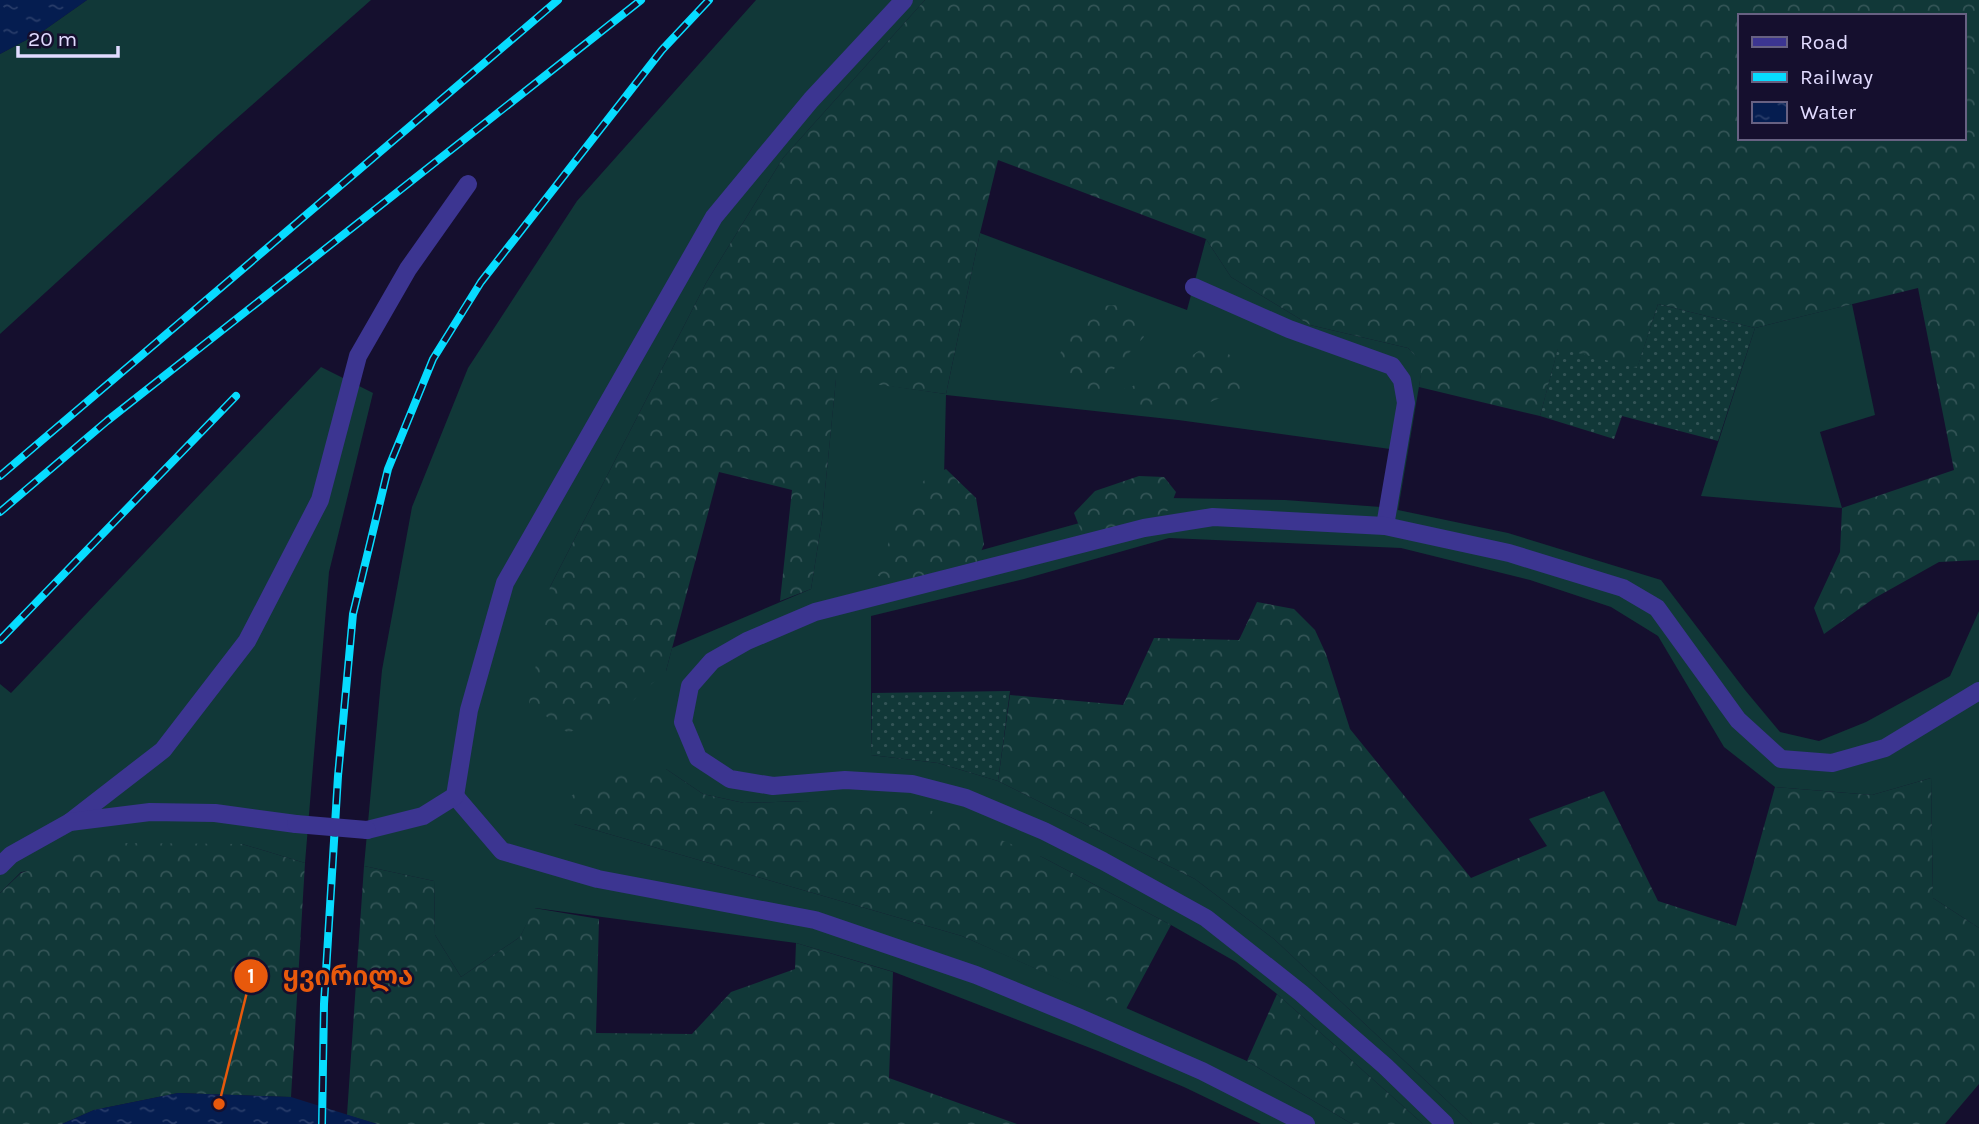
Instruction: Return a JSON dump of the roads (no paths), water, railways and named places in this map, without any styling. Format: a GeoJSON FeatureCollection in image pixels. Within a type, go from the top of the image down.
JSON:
{"type":"FeatureCollection","features":[{"type":"Feature","properties":{"kind":"street"},"geometry":{"type":"LineString","coordinates":[[70,821],[150,812],[215,813],[367,830],[423,816],[455,796],[469,710],[505,583],[714,217],[811,100],[904,0]]}},
{"type":"Feature","properties":{"kind":"street"},"geometry":{"type":"LineString","coordinates":[[0,866],[11,855],[70,821],[163,750],[247,641],[320,500],[358,356],[408,269],[468,184]]}},
{"type":"Feature","properties":{"kind":"street"},"geometry":{"type":"LineString","coordinates":[[1194,287],[1289,329],[1392,366],[1402,380],[1406,403],[1385,526]]}},
{"type":"Feature","properties":{"kind":"street"},"geometry":{"type":"LineString","coordinates":[[1445,1124],[1385,1066],[1301,993],[1206,918],[1044,831],[966,798],[912,784],[845,780],[773,786],[730,779],[698,758],[683,722],[690,687],[712,662],[747,640],[815,612],[1144,528],[1213,517],[1385,526],[1510,553],[1623,589],[1657,608],[1738,720],[1782,760],[1832,763],[1885,748],[1979,691]]}},
{"type":"Feature","properties":{"kind":"street"},"geometry":{"type":"LineString","coordinates":[[1962,699],[1979,674]]}},
{"type":"Feature","properties":{"kind":"street"},"geometry":{"type":"LineString","coordinates":[[455,796],[502,851],[598,878],[815,920],[976,975],[1202,1071],[1306,1124]]}},
{"type":"Feature","properties":{"kind":"water"},"geometry":{"type":"Polygon","coordinates":[[[0,0],[87,0],[43,31],[0,54],[0,0]]]}},
{"type":"Feature","properties":{"kind":"water"},"geometry":{"type":"Polygon","coordinates":[[[178,1093],[291,1097],[377,1124],[62,1124],[94,1110],[178,1093]]]}},
{"type":"Feature","properties":{"kind":"railway"},"geometry":{"type":"LineString","coordinates":[[0,476],[558,0]]}},
{"type":"Feature","properties":{"kind":"railway"},"geometry":{"type":"LineString","coordinates":[[0,512],[107,421],[641,0]]}},
{"type":"Feature","properties":{"kind":"railway"},"geometry":{"type":"LineString","coordinates":[[322,1124],[324,1004],[338,776],[353,614],[388,469],[433,359],[481,282],[662,50],[709,0]]}},
{"type":"Feature","properties":{"kind":"railway"},"geometry":{"type":"LineString","coordinates":[[0,640],[236,396]]}},
{"type":"Feature","properties":{"kind":"place","name":"ყვირილა"},"geometry":{"type":"Point","coordinates":[219,1104]}}]}
